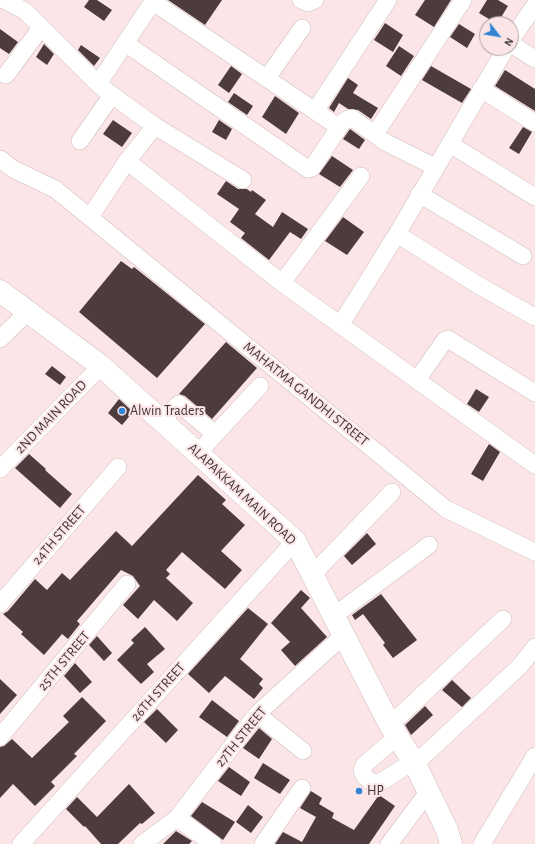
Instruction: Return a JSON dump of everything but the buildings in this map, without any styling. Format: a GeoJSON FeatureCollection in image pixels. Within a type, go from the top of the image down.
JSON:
{"type":"FeatureCollection","features":[{"type":"Feature","properties":{"kind":"main road","name":"ALAPAKKAM MAIN ROAD"},"geometry":{"type":"LineString","coordinates":[[0,291],[29,311],[101,366],[295,540],[394,730],[429,791],[447,830],[448,843]]}},
{"type":"Feature","properties":{"kind":"street"},"geometry":{"type":"LineString","coordinates":[[4,0],[29,5],[41,28],[98,84],[155,126],[243,180]]}},
{"type":"Feature","properties":{"kind":"street"},"geometry":{"type":"LineString","coordinates":[[301,0],[308,3],[315,0]]}},
{"type":"Feature","properties":{"kind":"street"},"geometry":{"type":"LineString","coordinates":[[315,111],[388,0]]}},
{"type":"Feature","properties":{"kind":"street"},"geometry":{"type":"LineString","coordinates":[[375,134],[463,0]]}},
{"type":"Feature","properties":{"kind":"street"},"geometry":{"type":"LineString","coordinates":[[98,84],[154,1],[334,124],[340,126]]}},
{"type":"Feature","properties":{"kind":"street"},"geometry":{"type":"LineString","coordinates":[[519,28],[535,5]]}},
{"type":"Feature","properties":{"kind":"street"},"geometry":{"type":"LineString","coordinates":[[6,75],[41,28]]}},
{"type":"Feature","properties":{"kind":"street"},"geometry":{"type":"LineString","coordinates":[[267,78],[302,28]]}},
{"type":"Feature","properties":{"kind":"street"},"geometry":{"type":"LineString","coordinates":[[125,43],[308,169],[312,168],[340,126],[350,118],[385,142],[435,167]]}},
{"type":"Feature","properties":{"kind":"street"},"geometry":{"type":"LineString","coordinates":[[519,49],[535,59]]}},
{"type":"Feature","properties":{"kind":"street"},"geometry":{"type":"LineString","coordinates":[[341,324],[397,234],[419,194],[501,56]]}},
{"type":"Feature","properties":{"kind":"street"},"geometry":{"type":"LineString","coordinates":[[481,89],[535,124]]}},
{"type":"Feature","properties":{"kind":"street"},"geometry":{"type":"LineString","coordinates":[[80,141],[112,95]]}},
{"type":"Feature","properties":{"kind":"street"},"geometry":{"type":"LineString","coordinates":[[90,217],[127,161],[155,126]]}},
{"type":"Feature","properties":{"kind":"street"},"geometry":{"type":"LineString","coordinates":[[450,144],[535,197]]}},
{"type":"Feature","properties":{"kind":"street","name":"MAHATMA GANDHI STREET"},"geometry":{"type":"LineString","coordinates":[[0,159],[13,169],[55,189],[446,509],[535,552]]}},
{"type":"Feature","properties":{"kind":"street"},"geometry":{"type":"LineString","coordinates":[[127,161],[282,283],[535,465]]}},
{"type":"Feature","properties":{"kind":"street"},"geometry":{"type":"LineString","coordinates":[[282,283],[361,176]]}},
{"type":"Feature","properties":{"kind":"street"},"geometry":{"type":"LineString","coordinates":[[419,194],[523,256]]}},
{"type":"Feature","properties":{"kind":"street"},"geometry":{"type":"LineString","coordinates":[[397,234],[478,284],[535,316]]}},
{"type":"Feature","properties":{"kind":"street"},"geometry":{"type":"LineString","coordinates":[[0,339],[29,311]]}},
{"type":"Feature","properties":{"kind":"street"},"geometry":{"type":"LineString","coordinates":[[417,380],[445,340],[448,338],[535,393]]}},
{"type":"Feature","properties":{"kind":"street","name":"2ND MAIN ROAD"},"geometry":{"type":"LineString","coordinates":[[0,469],[101,366]]}},
{"type":"Feature","properties":{"kind":"street"},"geometry":{"type":"LineString","coordinates":[[198,453],[260,386]]}},
{"type":"Feature","properties":{"kind":"street"},"geometry":{"type":"LineString","coordinates":[[161,420],[178,404],[215,434]]}},
{"type":"Feature","properties":{"kind":"street","name":"24TH STREET"},"geometry":{"type":"LineString","coordinates":[[0,604],[118,467]]}},
{"type":"Feature","properties":{"kind":"street"},"geometry":{"type":"LineString","coordinates":[[313,574],[392,492]]}},
{"type":"Feature","properties":{"kind":"street","name":"26TH STREET"},"geometry":{"type":"LineString","coordinates":[[21,844],[295,540]]}},
{"type":"Feature","properties":{"kind":"street"},"geometry":{"type":"LineString","coordinates":[[335,615],[429,545]]}},
{"type":"Feature","properties":{"kind":"street","name":"25TH STREET"},"geometry":{"type":"LineString","coordinates":[[0,737],[128,584]]}},
{"type":"Feature","properties":{"kind":"street"},"geometry":{"type":"LineString","coordinates":[[502,619],[394,730],[364,765],[362,771],[365,777],[371,782],[378,783],[414,763],[520,666],[535,647]]}},
{"type":"Feature","properties":{"kind":"street","name":"27TH STREET"},"geometry":{"type":"LineString","coordinates":[[142,844],[177,818],[256,714],[345,634]]}},
{"type":"Feature","properties":{"kind":"street"},"geometry":{"type":"LineString","coordinates":[[256,714],[303,751]]}},
{"type":"Feature","properties":{"kind":"street"},"geometry":{"type":"LineString","coordinates":[[482,844],[535,756]]}},
{"type":"Feature","properties":{"kind":"street"},"geometry":{"type":"LineString","coordinates":[[263,844],[302,788]]}},
{"type":"Feature","properties":{"kind":"street"},"geometry":{"type":"LineString","coordinates":[[389,844],[429,791]]}},
{"type":"Feature","properties":{"kind":"street"},"geometry":{"type":"LineString","coordinates":[[177,818],[213,844]]}},
{"type":"Feature","properties":{"kind":"place","name":"Alwin Traders"},"geometry":{"type":"Point","coordinates":[122,411]}},
{"type":"Feature","properties":{"kind":"place","name":"HP"},"geometry":{"type":"Point","coordinates":[359,791]}}]}
